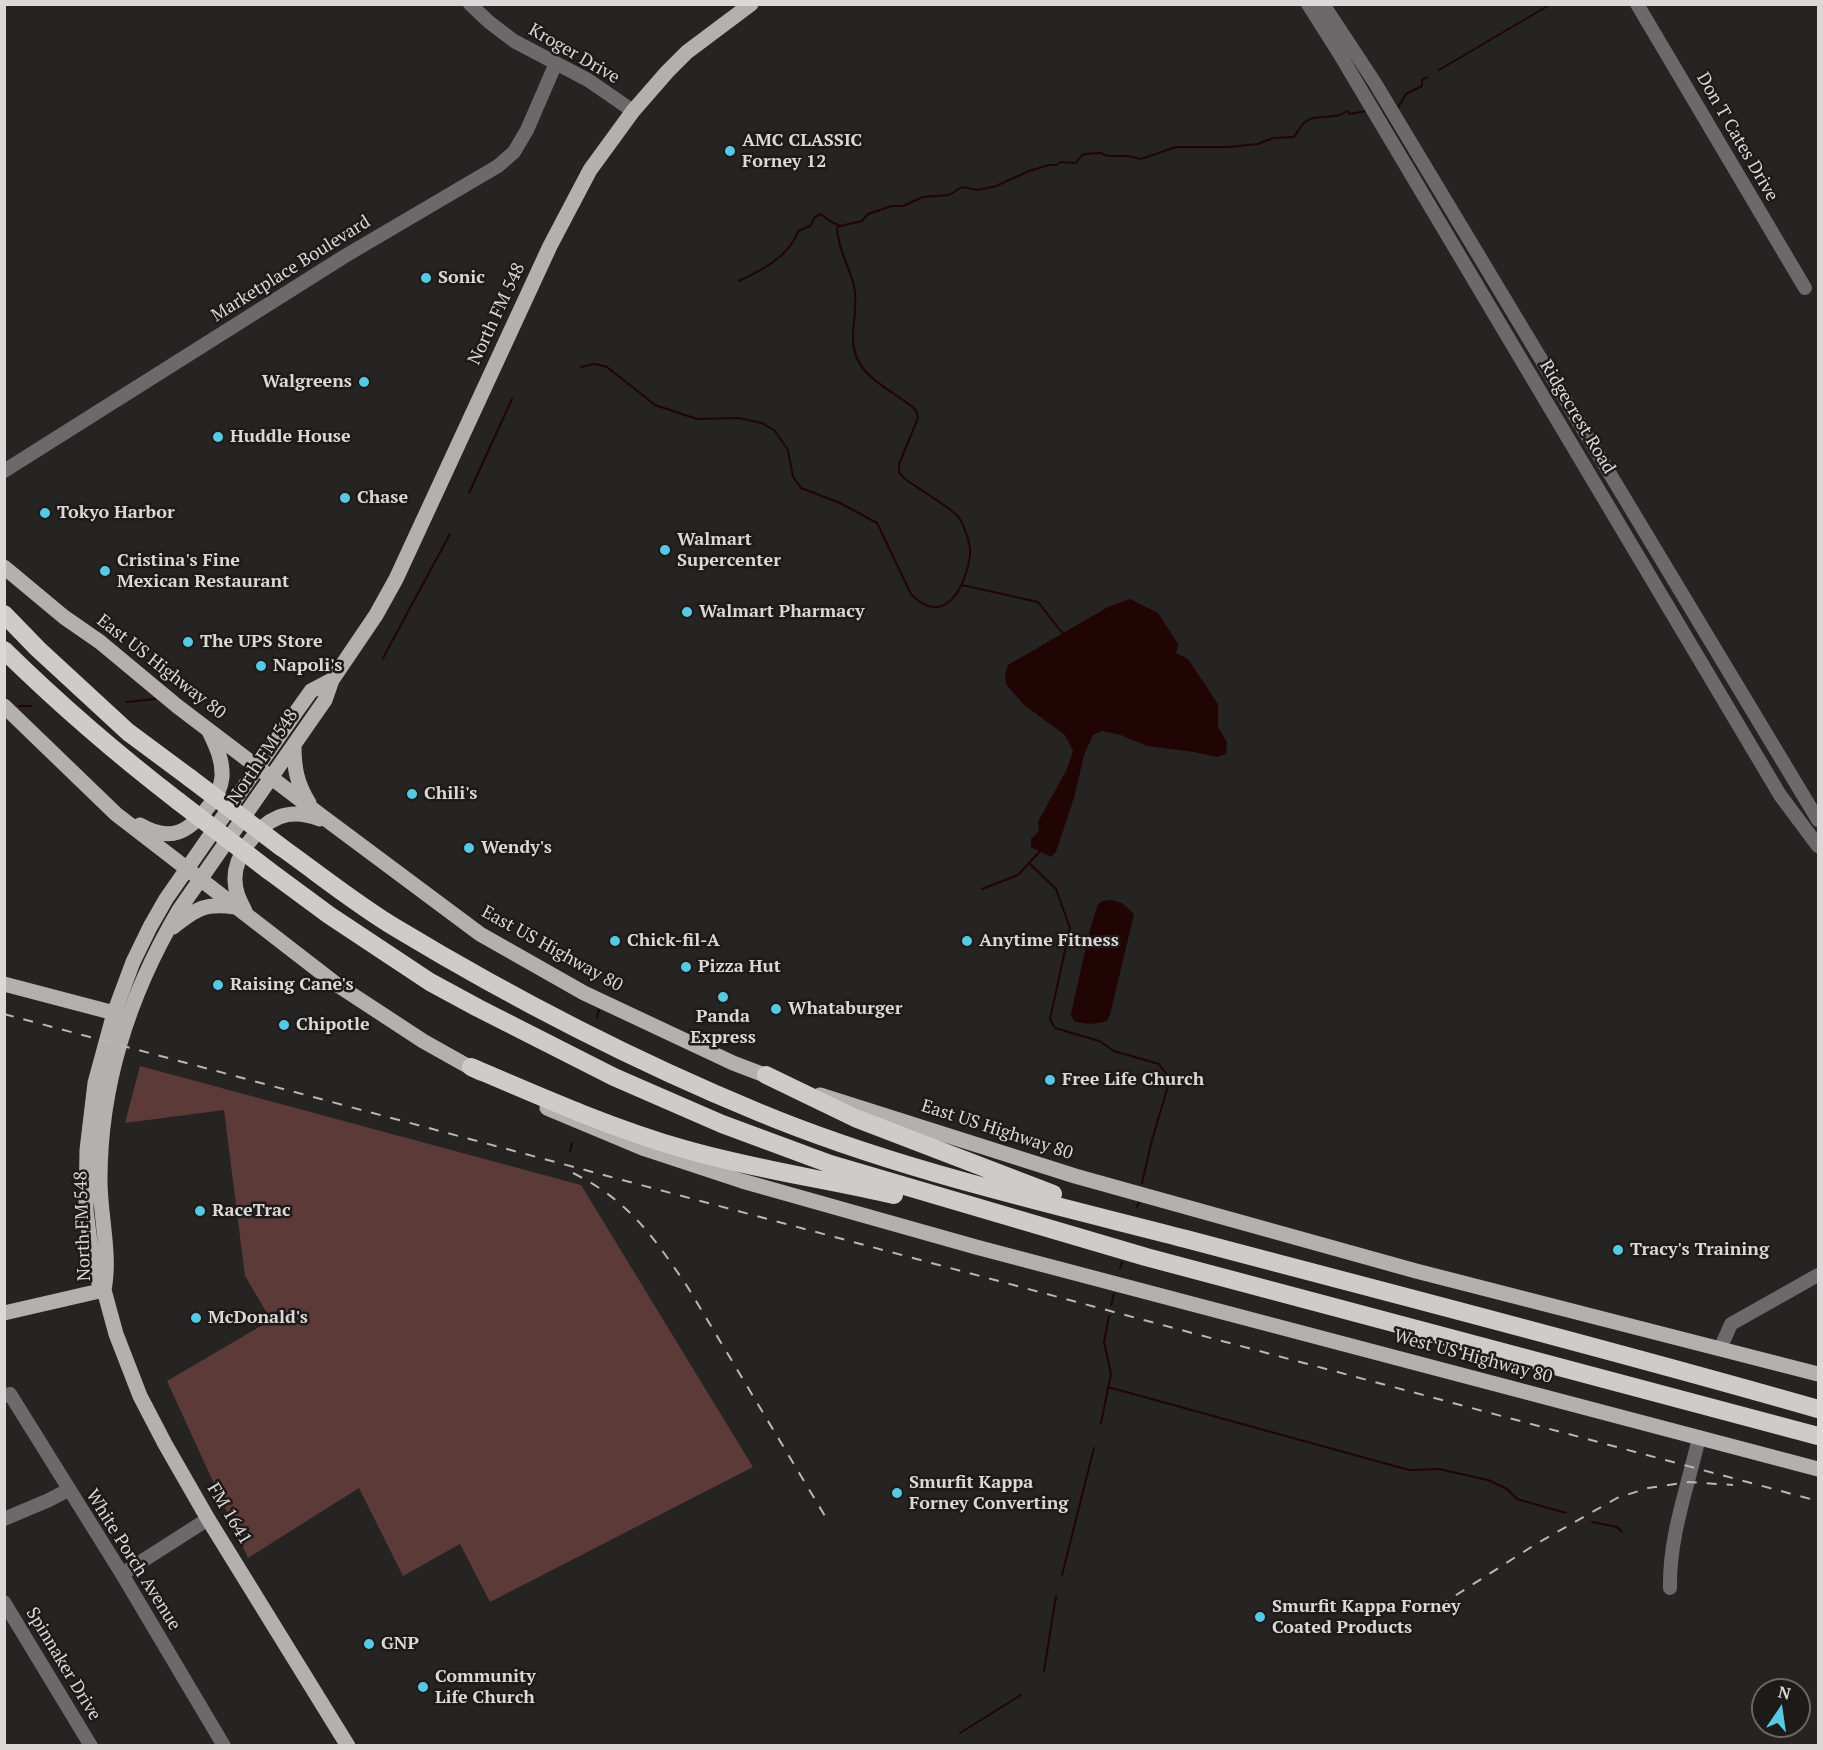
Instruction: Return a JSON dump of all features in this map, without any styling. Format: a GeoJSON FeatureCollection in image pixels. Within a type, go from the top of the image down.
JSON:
{"type":"FeatureCollection","features":[{"type":"Feature","properties":{"kind":"highway"},"geometry":{"type":"LineString","coordinates":[[4,614],[38,649],[128,732],[280,847],[392,925],[516,997],[621,1052],[738,1103],[859,1149],[1039,1201],[1818,1409]]}},
{"type":"Feature","properties":{"kind":"highway"},"geometry":{"type":"LineString","coordinates":[[4,650],[131,765],[329,915],[430,982],[604,1072],[722,1124],[830,1164],[1169,1264],[1818,1436]]}},
{"type":"Feature","properties":{"kind":"highway"},"geometry":{"type":"LineString","coordinates":[[471,1067],[606,1123],[684,1149],[763,1169],[923,1201],[950,1200]]}},
{"type":"Feature","properties":{"kind":"highway"},"geometry":{"type":"LineString","coordinates":[[766,1075],[855,1118],[985,1169],[1160,1232]]}},
{"type":"Feature","properties":{"kind":"highway"},"geometry":{"type":"LineString","coordinates":[[1779,1397],[1818,1401]]}},
{"type":"Feature","properties":{"kind":"main road","name":"North FM 548"},"geometry":{"type":"LineString","coordinates":[[121,1015],[179,910],[325,700],[332,680],[376,615],[396,579],[565,215],[590,170],[633,111],[667,72],[687,52],[751,4]]}},
{"type":"Feature","properties":{"kind":"main road","name":"East US Highway 80"},"geometry":{"type":"LineString","coordinates":[[4,567],[64,617],[100,642],[257,767],[480,934],[524,960],[630,1015],[733,1063],[806,1090],[994,1151],[1133,1192],[1422,1272],[1720,1348]]}},
{"type":"Feature","properties":{"kind":"main road","name":"North FM 548"},"geometry":{"type":"LineString","coordinates":[[104,1290],[107,1272],[100,1195],[103,1130],[121,1015],[133,962],[150,927],[257,767],[311,691],[332,680]]}},
{"type":"Feature","properties":{"kind":"main road"},"geometry":{"type":"LineString","coordinates":[[4,706],[116,814],[187,869],[336,984],[374,1010],[471,1067]]}},
{"type":"Feature","properties":{"kind":"main road"},"geometry":{"type":"LineString","coordinates":[[116,814],[147,829],[162,833],[182,831],[197,821],[217,794],[221,781],[220,759],[207,728]]}},
{"type":"Feature","properties":{"kind":"main road"},"geometry":{"type":"LineString","coordinates":[[294,746],[294,768],[300,789],[314,810]]}},
{"type":"Feature","properties":{"kind":"main road"},"geometry":{"type":"LineString","coordinates":[[242,911],[235,877],[242,855],[263,827],[277,818],[295,813],[306,814],[331,823]]}},
{"type":"Feature","properties":{"kind":"main road"},"geometry":{"type":"LineString","coordinates":[[166,933],[201,907],[218,905],[242,911]]}},
{"type":"Feature","properties":{"kind":"main road"},"geometry":{"type":"LineString","coordinates":[[4,984],[121,1015]]}},
{"type":"Feature","properties":{"kind":"main road","name":"West US Highway 80"},"geometry":{"type":"LineString","coordinates":[[471,1067],[543,1106],[645,1149],[742,1181],[987,1250],[1818,1469]]}},
{"type":"Feature","properties":{"kind":"main road"},"geometry":{"type":"LineString","coordinates":[[4,1313],[104,1290]]}},
{"type":"Feature","properties":{"kind":"main road","name":"FM 1641"},"geometry":{"type":"LineString","coordinates":[[104,1290],[116,1334],[140,1396],[165,1444],[348,1746]]}},
{"type":"Feature","properties":{"kind":"main road"},"geometry":{"type":"LineString","coordinates":[[1720,1348],[1818,1374]]}},
{"type":"Feature","properties":{"kind":"street","name":"Kroger Drive"},"geometry":{"type":"LineString","coordinates":[[470,4],[514,41],[588,80],[633,111]]}},
{"type":"Feature","properties":{"kind":"street","name":"Ridgecrest Road"},"geometry":{"type":"LineString","coordinates":[[1308,4],[1780,795],[1818,846]]}},
{"type":"Feature","properties":{"kind":"street","name":"Ridgecrest Road"},"geometry":{"type":"LineString","coordinates":[[1323,4],[1394,113],[1818,820]]}},
{"type":"Feature","properties":{"kind":"street","name":"Don T Cates Drive"},"geometry":{"type":"LineString","coordinates":[[1637,4],[1805,288]]}},
{"type":"Feature","properties":{"kind":"street","name":"Marketplace Boulevard"},"geometry":{"type":"LineString","coordinates":[[4,471],[345,256],[498,166],[514,152],[527,130],[556,63]]}},
{"type":"Feature","properties":{"kind":"street"},"geometry":{"type":"LineString","coordinates":[[1720,1348],[1731,1324],[1818,1275]]}},
{"type":"Feature","properties":{"kind":"street","name":"White Porch Avenue"},"geometry":{"type":"LineString","coordinates":[[7,1395],[122,1574],[224,1746]]}},
{"type":"Feature","properties":{"kind":"street"},"geometry":{"type":"LineString","coordinates":[[1670,1588],[1679,1512],[1699,1437]]}},
{"type":"Feature","properties":{"kind":"street"},"geometry":{"type":"LineString","coordinates":[[4,1519],[68,1490]]}},
{"type":"Feature","properties":{"kind":"street"},"geometry":{"type":"LineString","coordinates":[[122,1574],[208,1518]]}},
{"type":"Feature","properties":{"kind":"street","name":"Spinnaker Drive"},"geometry":{"type":"LineString","coordinates":[[4,1602],[91,1746]]}},
{"type":"Feature","properties":{"kind":"shaded area"},"geometry":{"type":"Polygon","coordinates":[[[1130,599],[1158,613],[1178,644],[1176,653],[1188,659],[1218,704],[1218,727],[1227,742],[1226,754],[1217,757],[1147,746],[1121,735],[1102,731],[1093,735],[1084,755],[1074,798],[1056,852],[1051,857],[1031,847],[1031,839],[1039,831],[1038,822],[1067,769],[1073,751],[1065,735],[1023,704],[1006,684],[1005,675],[1008,665],[1108,607],[1130,599]]]}},
{"type":"Feature","properties":{"kind":"shaded area"},"geometry":{"type":"Polygon","coordinates":[[[1111,900],[1122,903],[1134,914],[1110,1015],[1107,1021],[1103,1022],[1090,1024],[1074,1021],[1071,1014],[1089,933],[1098,904],[1111,900]]]}},
{"type":"Feature","properties":{"kind":"shaded area"},"geometry":{"type":"Polygon","coordinates":[[[140,1066],[581,1185],[753,1467],[490,1602],[460,1544],[403,1576],[359,1488],[248,1558],[167,1381],[271,1320],[245,1276],[224,1110],[125,1123],[140,1066]]]}},
{"type":"Feature","properties":{"kind":"waterway"},"geometry":{"type":"LineString","coordinates":[[1439,70],[1551,4]]}},
{"type":"Feature","properties":{"kind":"waterway"},"geometry":{"type":"LineString","coordinates":[[1395,108],[1399,106],[1406,94],[1422,86],[1422,80],[1427,77]]}},
{"type":"Feature","properties":{"kind":"waterway"},"geometry":{"type":"LineString","coordinates":[[581,367],[595,364],[607,367],[655,405],[697,419],[739,418],[762,423],[775,431],[788,450],[793,477],[801,488],[840,503],[877,523],[911,594],[923,604],[934,607],[943,605],[951,600],[964,580],[970,546],[960,519],[899,472],[899,464],[918,418],[916,410],[866,372],[854,351],[855,292],[839,243],[837,228],[862,221],[868,214],[892,206],[903,206],[923,197],[949,195],[962,187],[978,190],[996,186],[1049,165],[1061,162],[1076,163],[1082,155],[1086,154],[1100,153],[1108,156],[1128,156],[1141,159],[1176,147],[1228,147],[1258,144],[1273,138],[1294,137],[1303,124],[1312,118],[1336,116],[1347,111],[1350,114],[1366,111]]}},
{"type":"Feature","properties":{"kind":"waterway"},"geometry":{"type":"LineString","coordinates":[[739,281],[766,267],[782,255],[789,248],[798,231],[810,226],[815,217],[821,214],[840,226]]}},
{"type":"Feature","properties":{"kind":"waterway"},"geometry":{"type":"LineString","coordinates":[[469,493],[512,399]]}},
{"type":"Feature","properties":{"kind":"waterway"},"geometry":{"type":"LineString","coordinates":[[383,658],[450,534]]}},
{"type":"Feature","properties":{"kind":"waterway"},"geometry":{"type":"LineString","coordinates":[[962,585],[1038,602],[1064,635]]}},
{"type":"Feature","properties":{"kind":"waterway"},"geometry":{"type":"LineString","coordinates":[[127,702],[155,699]]}},
{"type":"Feature","properties":{"kind":"waterway"},"geometry":{"type":"LineString","coordinates":[[19,706],[31,706]]}},
{"type":"Feature","properties":{"kind":"waterway"},"geometry":{"type":"LineString","coordinates":[[982,889],[1018,875],[1041,850]]}},
{"type":"Feature","properties":{"kind":"waterway"},"geometry":{"type":"LineString","coordinates":[[1029,863],[1056,889],[1070,928],[1050,1019],[1055,1028],[1099,1041],[1114,1051],[1159,1064],[1170,1079],[1142,1183]]}},
{"type":"Feature","properties":{"kind":"waterway"},"geometry":{"type":"LineString","coordinates":[[597,1017],[599,1010]]}},
{"type":"Feature","properties":{"kind":"waterway"},"geometry":{"type":"LineString","coordinates":[[570,1151],[572,1143]]}},
{"type":"Feature","properties":{"kind":"waterway"},"geometry":{"type":"LineString","coordinates":[[1137,1207],[1140,1199]]}},
{"type":"Feature","properties":{"kind":"waterway"},"geometry":{"type":"LineString","coordinates":[[1120,1268],[1122,1262]]}},
{"type":"Feature","properties":{"kind":"waterway"},"geometry":{"type":"LineString","coordinates":[[1111,1305],[1114,1294]]}},
{"type":"Feature","properties":{"kind":"waterway"},"geometry":{"type":"LineString","coordinates":[[1101,1423],[1111,1374],[1104,1342],[1109,1316]]}},
{"type":"Feature","properties":{"kind":"waterway"},"geometry":{"type":"LineString","coordinates":[[1108,1387],[1409,1470],[1439,1469],[1488,1480],[1507,1489],[1517,1499],[1566,1513]]}},
{"type":"Feature","properties":{"kind":"waterway"},"geometry":{"type":"LineString","coordinates":[[1062,1575],[1094,1448]]}},
{"type":"Feature","properties":{"kind":"waterway"},"geometry":{"type":"LineString","coordinates":[[1592,1522],[1617,1527],[1622,1532]]}},
{"type":"Feature","properties":{"kind":"waterway"},"geometry":{"type":"LineString","coordinates":[[1044,1671],[1056,1596]]}},
{"type":"Feature","properties":{"kind":"waterway"},"geometry":{"type":"LineString","coordinates":[[960,1733],[1021,1695]]}},
{"type":"Feature","properties":{"kind":"railway"},"geometry":{"type":"LineString","coordinates":[[4,1014],[1818,1501]]}},
{"type":"Feature","properties":{"kind":"railway"},"geometry":{"type":"LineString","coordinates":[[573,1173],[610,1195],[638,1221],[662,1251],[687,1286],[828,1521]]}},
{"type":"Feature","properties":{"kind":"railway"},"geometry":{"type":"LineString","coordinates":[[1439,1606],[1536,1544],[1617,1498],[1648,1488],[1688,1482],[1733,1485]]}},
{"type":"Feature","properties":{"kind":"place","name":"AMC CLASSIC Forney 12"},"geometry":{"type":"Point","coordinates":[730,151]}},
{"type":"Feature","properties":{"kind":"place","name":"Sonic"},"geometry":{"type":"Point","coordinates":[426,278]}},
{"type":"Feature","properties":{"kind":"place","name":"Walgreens"},"geometry":{"type":"Point","coordinates":[364,382]}},
{"type":"Feature","properties":{"kind":"place","name":"Huddle House"},"geometry":{"type":"Point","coordinates":[218,437]}},
{"type":"Feature","properties":{"kind":"place","name":"Chase"},"geometry":{"type":"Point","coordinates":[345,498]}},
{"type":"Feature","properties":{"kind":"place","name":"Tokyo Harbor"},"geometry":{"type":"Point","coordinates":[45,513]}},
{"type":"Feature","properties":{"kind":"place","name":"Walmart Supercenter"},"geometry":{"type":"Point","coordinates":[665,550]}},
{"type":"Feature","properties":{"kind":"place","name":"Cristina's Fine Mexican Restaurant"},"geometry":{"type":"Point","coordinates":[105,571]}},
{"type":"Feature","properties":{"kind":"place","name":"Walmart Pharmacy"},"geometry":{"type":"Point","coordinates":[687,612]}},
{"type":"Feature","properties":{"kind":"place","name":"The UPS Store"},"geometry":{"type":"Point","coordinates":[188,642]}},
{"type":"Feature","properties":{"kind":"place","name":"Napoli's"},"geometry":{"type":"Point","coordinates":[261,666]}},
{"type":"Feature","properties":{"kind":"place","name":"Chili's"},"geometry":{"type":"Point","coordinates":[412,794]}},
{"type":"Feature","properties":{"kind":"place","name":"Wendy's"},"geometry":{"type":"Point","coordinates":[469,848]}},
{"type":"Feature","properties":{"kind":"place","name":"Chick-fil-A"},"geometry":{"type":"Point","coordinates":[615,941]}},
{"type":"Feature","properties":{"kind":"place","name":"Anytime Fitness"},"geometry":{"type":"Point","coordinates":[967,941]}},
{"type":"Feature","properties":{"kind":"place","name":"Pizza Hut"},"geometry":{"type":"Point","coordinates":[686,967]}},
{"type":"Feature","properties":{"kind":"place","name":"Raising Cane's"},"geometry":{"type":"Point","coordinates":[218,985]}},
{"type":"Feature","properties":{"kind":"place","name":"Panda Express"},"geometry":{"type":"Point","coordinates":[723,997]}},
{"type":"Feature","properties":{"kind":"place","name":"Whataburger"},"geometry":{"type":"Point","coordinates":[776,1009]}},
{"type":"Feature","properties":{"kind":"place","name":"Chipotle"},"geometry":{"type":"Point","coordinates":[284,1025]}},
{"type":"Feature","properties":{"kind":"place","name":"Free Life Church"},"geometry":{"type":"Point","coordinates":[1050,1080]}},
{"type":"Feature","properties":{"kind":"place","name":"RaceTrac"},"geometry":{"type":"Point","coordinates":[200,1211]}},
{"type":"Feature","properties":{"kind":"place","name":"Tracy's Training"},"geometry":{"type":"Point","coordinates":[1618,1250]}},
{"type":"Feature","properties":{"kind":"place","name":"McDonald's"},"geometry":{"type":"Point","coordinates":[196,1318]}},
{"type":"Feature","properties":{"kind":"place","name":"Smurfit Kappa Forney Converting"},"geometry":{"type":"Point","coordinates":[897,1493]}},
{"type":"Feature","properties":{"kind":"place","name":"Smurfit Kappa Forney Coated Products"},"geometry":{"type":"Point","coordinates":[1260,1617]}},
{"type":"Feature","properties":{"kind":"place","name":"GNP"},"geometry":{"type":"Point","coordinates":[369,1644]}},
{"type":"Feature","properties":{"kind":"place","name":"Community Life Church"},"geometry":{"type":"Point","coordinates":[423,1687]}}]}
